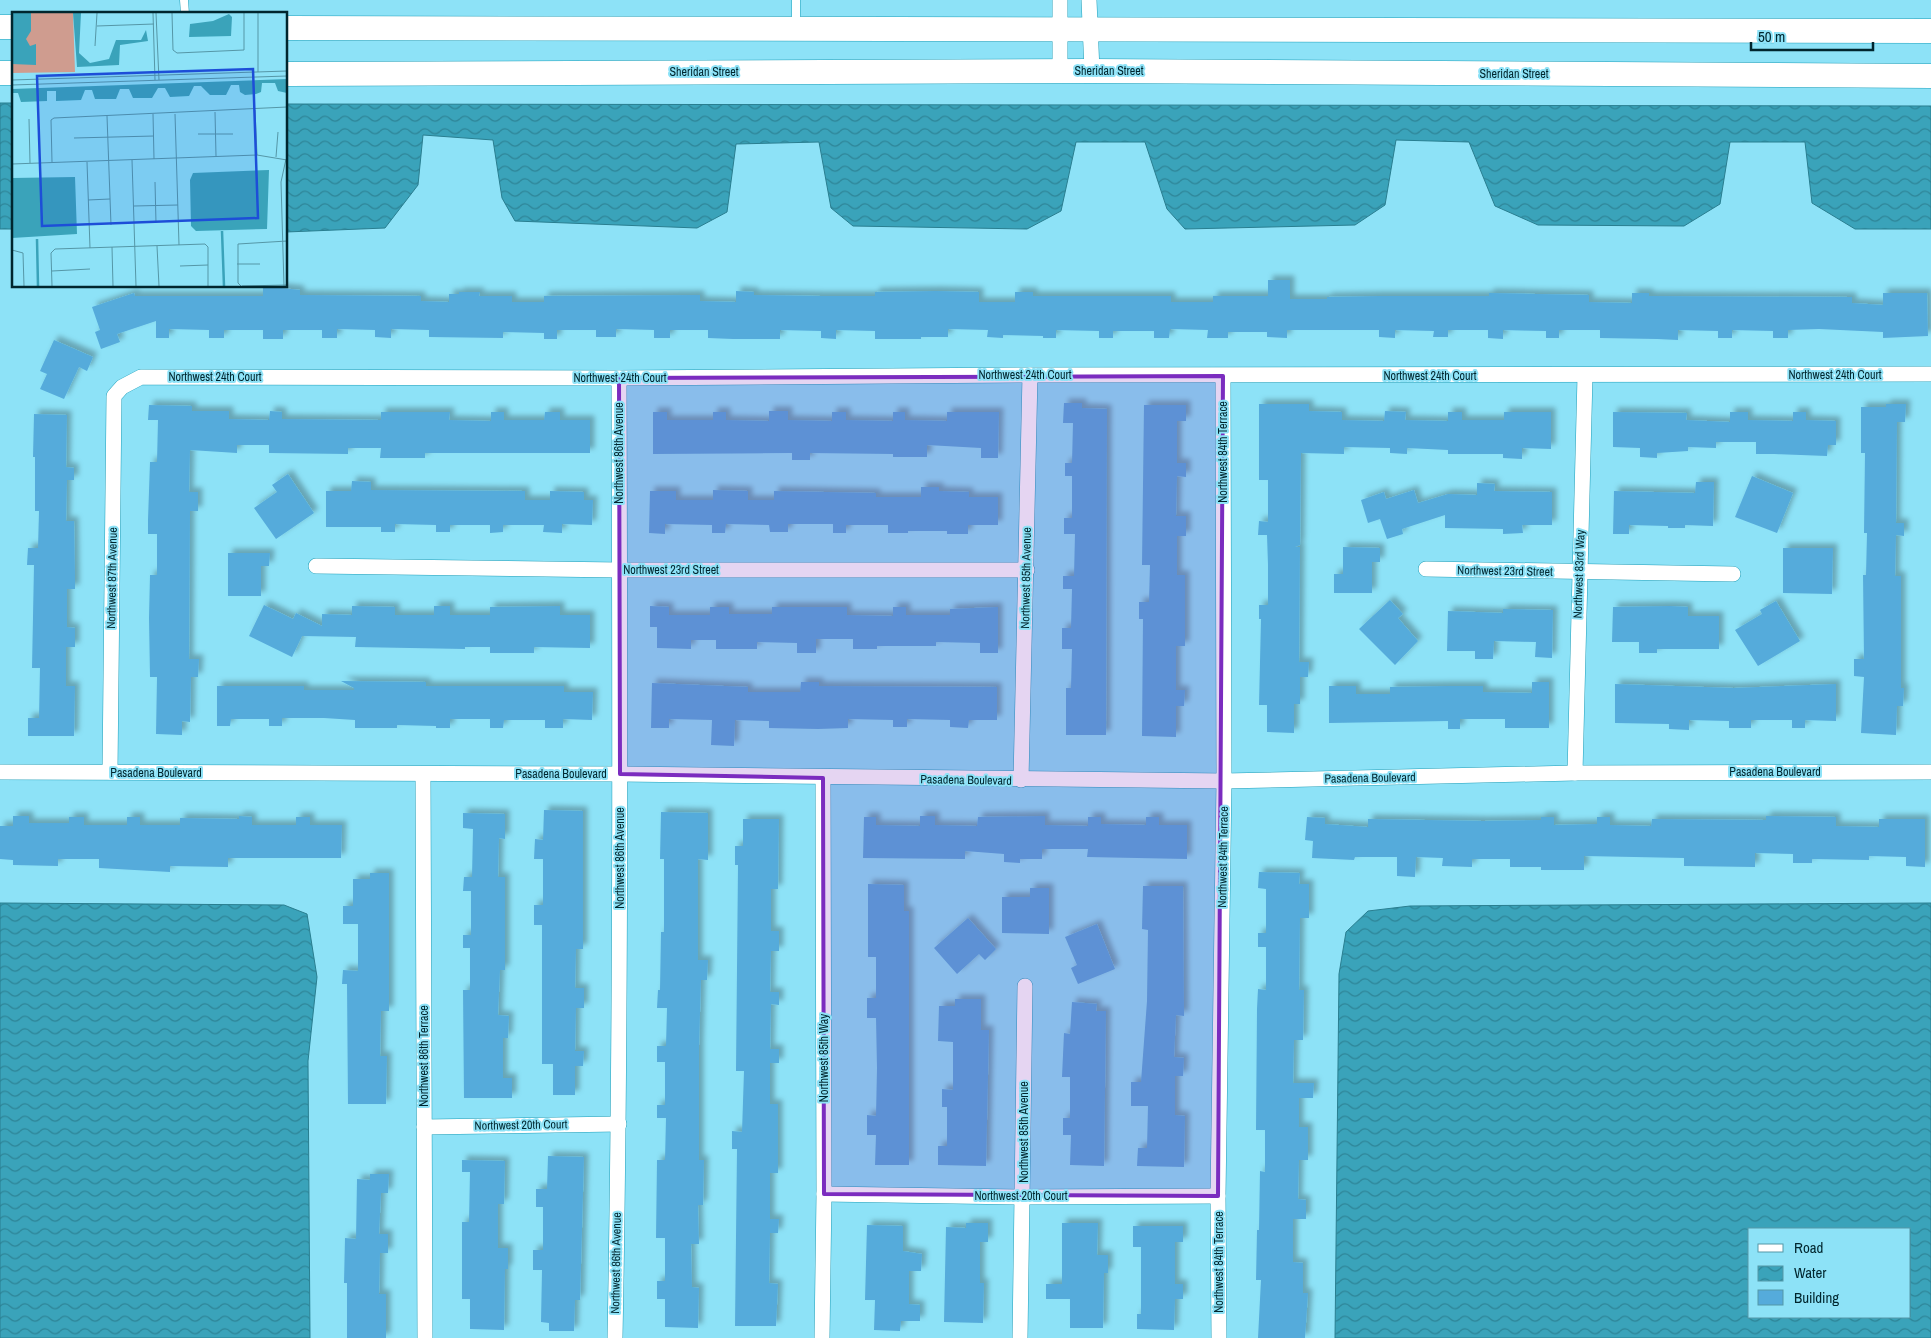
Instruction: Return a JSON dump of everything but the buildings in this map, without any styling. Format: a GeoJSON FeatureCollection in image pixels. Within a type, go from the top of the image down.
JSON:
{"type":"FeatureCollection","features":[{"type":"Feature","properties":{"kind":"main road"},"geometry":{"type":"LineString","coordinates":[[288,28],[1931,30]]}},
{"type":"Feature","properties":{"kind":"main road","name":"Sheridan Street"},"geometry":{"type":"LineString","coordinates":[[288,74],[1092,71],[1931,76]]}},
{"type":"Feature","properties":{"kind":"street"},"geometry":{"type":"LineString","coordinates":[[1060,0],[1060,72]]}},
{"type":"Feature","properties":{"kind":"street"},"geometry":{"type":"LineString","coordinates":[[1089,0],[1092,71]]}},
{"type":"Feature","properties":{"kind":"street","name":"Northwest 24th Court"},"geometry":{"type":"LineString","coordinates":[[122,387],[141,377],[619,378],[1030,375],[1585,376],[1931,374]]}},
{"type":"Feature","properties":{"kind":"street","name":"Northwest 85th Avenue"},"geometry":{"type":"LineString","coordinates":[[1021,780],[1030,375]]}},
{"type":"Feature","properties":{"kind":"street","name":"Northwest 84th Terrace"},"geometry":{"type":"LineString","coordinates":[[1219,1338],[1218,1196],[1224,781],[1223,376]]}},
{"type":"Feature","properties":{"kind":"street","name":"Northwest 83rd Way"},"geometry":{"type":"LineString","coordinates":[[1575,773],[1585,376]]}},
{"type":"Feature","properties":{"kind":"street","name":"Northwest 86th Avenue"},"geometry":{"type":"LineString","coordinates":[[615,1338],[619,1124],[619,378]]}},
{"type":"Feature","properties":{"kind":"street","name":"Northwest 87th Avenue"},"geometry":{"type":"LineString","coordinates":[[110,772],[114,396],[122,387]]}},
{"type":"Feature","properties":{"kind":"street","name":"Northwest 23rd Street"},"geometry":{"type":"LineString","coordinates":[[316,566],[620,570],[1027,570]]}},
{"type":"Feature","properties":{"kind":"street","name":"Northwest 23rd Street"},"geometry":{"type":"LineString","coordinates":[[1426,569],[1734,574]]}},
{"type":"Feature","properties":{"kind":"street","name":"Pasadena Boulevard"},"geometry":{"type":"LineString","coordinates":[[0,772],[620,774],[823,778],[1224,781],[1575,773],[1931,772]]}},
{"type":"Feature","properties":{"kind":"street","name":"Northwest 86th Terrace"},"geometry":{"type":"LineString","coordinates":[[423,774],[425,1338]]}},
{"type":"Feature","properties":{"kind":"street","name":"Northwest 85th Way"},"geometry":{"type":"LineString","coordinates":[[822,1338],[824,1194],[823,778]]}},
{"type":"Feature","properties":{"kind":"street","name":"Northwest 85th Avenue"},"geometry":{"type":"LineString","coordinates":[[1020,1338],[1025,986]]}},
{"type":"Feature","properties":{"kind":"street","name":"Northwest 20th Court"},"geometry":{"type":"LineString","coordinates":[[424,1127],[619,1124]]}},
{"type":"Feature","properties":{"kind":"street","name":"Northwest 20th Court"},"geometry":{"type":"LineString","coordinates":[[824,1194],[1023,1197],[1218,1196]]}},
{"type":"Feature","properties":{"kind":"lane"},"geometry":{"type":"LineString","coordinates":[[796,0],[796,29]]}},
{"type":"Feature","properties":{"kind":"highlighted area"},"geometry":{"type":"Polygon","coordinates":[[[1223,376],[1218,1196],[824,1194],[823,778],[620,774],[619,378],[1223,376]]]}},
{"type":"Feature","properties":{"kind":"water"},"geometry":{"type":"Polygon","coordinates":[[[0,103],[12,103],[12,229],[0,229],[0,103]]]}},
{"type":"Feature","properties":{"kind":"water"},"geometry":{"type":"Polygon","coordinates":[[[288,104],[1931,106],[1931,229],[1855,229],[1812,203],[1805,142],[1730,142],[1720,204],[1684,226],[1538,225],[1495,206],[1469,142],[1396,140],[1385,205],[1355,225],[1185,229],[1167,209],[1145,142],[1076,142],[1061,211],[1027,229],[853,226],[831,208],[819,142],[736,144],[727,212],[697,228],[515,221],[502,198],[493,140],[423,135],[418,185],[385,228],[288,232],[288,104]]]}},
{"type":"Feature","properties":{"kind":"water"},"geometry":{"type":"Polygon","coordinates":[[[0,903],[284,905],[307,914],[317,977],[308,1061],[310,1338],[0,1338],[0,903]]]}},
{"type":"Feature","properties":{"kind":"water"},"geometry":{"type":"Polygon","coordinates":[[[1931,903],[1931,1338],[1335,1338],[1339,974],[1346,932],[1368,911],[1410,906],[1931,903]]]}}]}
